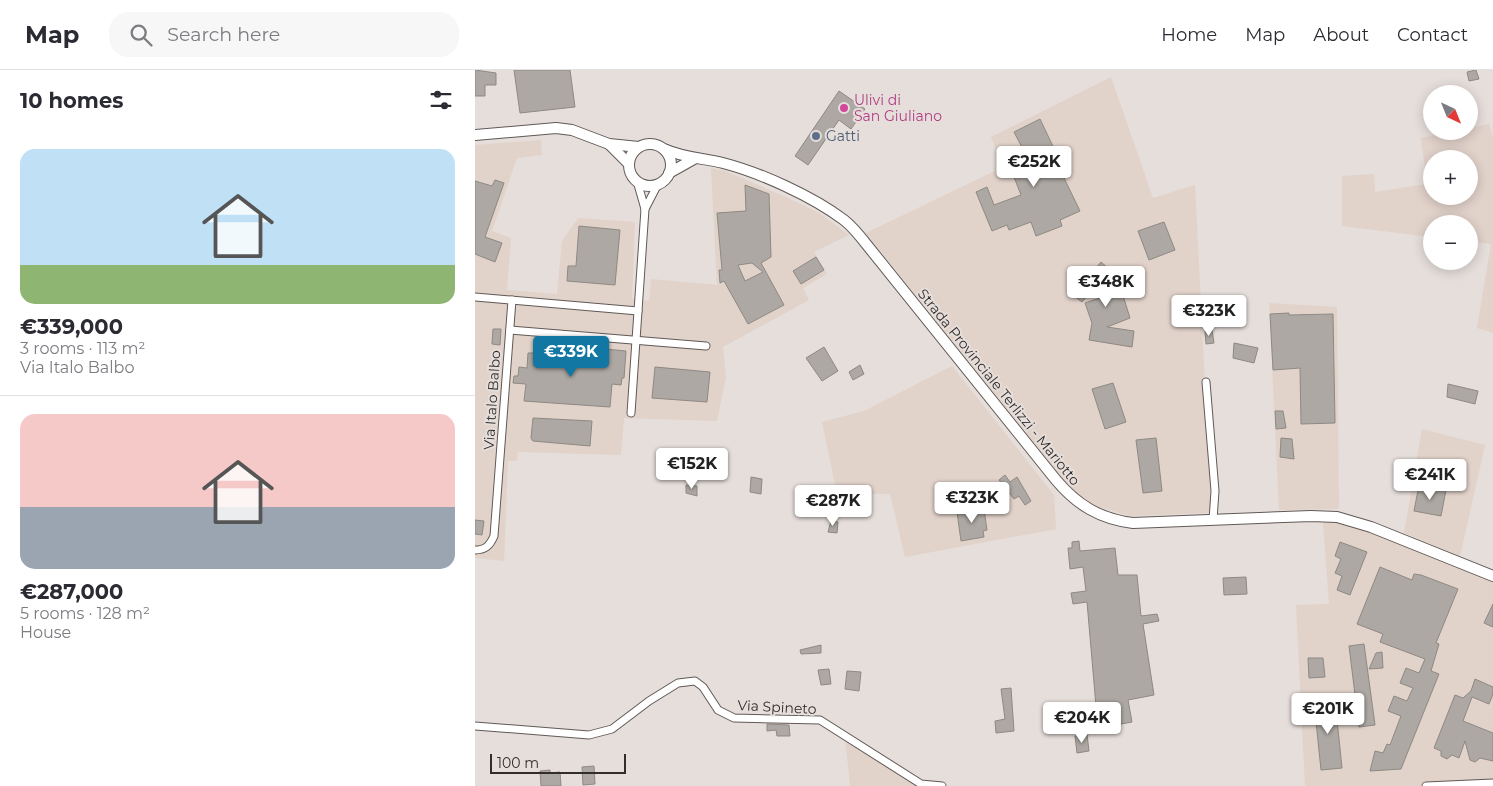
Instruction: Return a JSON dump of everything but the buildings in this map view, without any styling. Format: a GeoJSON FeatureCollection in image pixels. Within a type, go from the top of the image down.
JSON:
{"type":"FeatureCollection","features":[{"type":"Feature","properties":{"kind":"main road","name":"Strada Provinciale Terlizzi - Mariotto"},"geometry":{"type":"LineString","coordinates":[[475,135],[556,128],[572,130],[609,144],[639,147],[652,144],[678,156],[724,164],[750,172],[798,194],[845,221],[878,258],[1056,480],[1083,507],[1104,516],[1127,522],[1311,516],[1337,517],[1371,527],[1493,576]]}},
{"type":"Feature","properties":{"kind":"main road","name":"Strada Provinciale Terlizzi - Mariotto"},"geometry":{"type":"LineString","coordinates":[[609,144],[629,164],[630,170],[637,181]]}},
{"type":"Feature","properties":{"kind":"main road"},"geometry":{"type":"LineString","coordinates":[[629,164],[631,157],[639,147]]}},
{"type":"Feature","properties":{"kind":"main road"},"geometry":{"type":"LineString","coordinates":[[637,181],[649,186],[658,184],[666,178],[669,173],[671,160],[664,149]]}},
{"type":"Feature","properties":{"kind":"main road"},"geometry":{"type":"LineString","coordinates":[[669,173],[694,159]]}},
{"type":"Feature","properties":{"kind":"street"},"geometry":{"type":"LineString","coordinates":[[631,413],[645,210],[637,181]]}},
{"type":"Feature","properties":{"kind":"street"},"geometry":{"type":"LineString","coordinates":[[645,210],[658,184]]}},
{"type":"Feature","properties":{"kind":"street"},"geometry":{"type":"LineString","coordinates":[[475,297],[638,311]]}},
{"type":"Feature","properties":{"kind":"street","name":"Via Italo Balbo"},"geometry":{"type":"LineString","coordinates":[[475,550],[485,548],[491,544],[494,536],[512,300]]}},
{"type":"Feature","properties":{"kind":"street"},"geometry":{"type":"LineString","coordinates":[[509,330],[706,346]]}},
{"type":"Feature","properties":{"kind":"street"},"geometry":{"type":"LineString","coordinates":[[1206,382],[1215,491],[1213,520]]}},
{"type":"Feature","properties":{"kind":"street","name":"Via Spineto"},"geometry":{"type":"LineString","coordinates":[[475,726],[589,735],[612,729],[677,683],[695,681],[703,687],[719,710],[734,718],[820,720],[921,784],[942,786]]}},
{"type":"Feature","properties":{"kind":"street"},"geometry":{"type":"LineString","coordinates":[[1426,786],[1493,783]]}},
{"type":"Feature","properties":{"kind":"shaded area"},"geometry":{"type":"Polygon","coordinates":[[[1111,77],[1153,198],[1195,185],[1211,504],[1209,513],[1130,516],[1095,506],[1071,489],[866,233],[997,170],[1001,161],[991,137],[1111,77]]]}},
{"type":"Feature","properties":{"kind":"shaded area"},"geometry":{"type":"Polygon","coordinates":[[[1489,124],[1493,137],[1493,333],[1477,328],[1491,244],[1478,242],[1478,215],[1423,215],[1423,236],[1342,226],[1342,176],[1374,174],[1375,192],[1423,185],[1423,205],[1478,205],[1478,150],[1423,150],[1423,153],[1421,138],[1423,138],[1423,140],[1478,140],[1478,126],[1489,124]]]}},
{"type":"Feature","properties":{"kind":"shaded area"},"geometry":{"type":"Polygon","coordinates":[[[541,140],[542,155],[517,158],[492,231],[511,238],[507,290],[557,294],[562,241],[578,218],[635,222],[632,299],[649,301],[651,279],[717,285],[711,168],[725,171],[819,213],[849,235],[814,252],[827,274],[803,288],[809,300],[723,347],[726,377],[717,421],[624,418],[621,455],[518,452],[517,461],[508,461],[504,561],[475,558],[475,145],[541,140]]]}},
{"type":"Feature","properties":{"kind":"shaded area"},"geometry":{"type":"Polygon","coordinates":[[[1269,303],[1337,307],[1339,508],[1337,509],[1279,510],[1269,303]]]}},
{"type":"Feature","properties":{"kind":"shaded area"},"geometry":{"type":"Polygon","coordinates":[[[952,366],[1054,495],[1056,529],[905,557],[890,494],[844,493],[836,489],[822,422],[864,411],[952,366]]]}},
{"type":"Feature","properties":{"kind":"shaded area"},"geometry":{"type":"Polygon","coordinates":[[[1422,429],[1485,445],[1460,556],[1404,533],[1422,429]]]}},
{"type":"Feature","properties":{"kind":"shaded area"},"geometry":{"type":"Polygon","coordinates":[[[1329,516],[1493,576],[1493,786],[1305,786],[1296,605],[1329,604],[1323,522],[1329,516]]]}},
{"type":"Feature","properties":{"kind":"shaded area"},"geometry":{"type":"Polygon","coordinates":[[[845,736],[921,784],[938,786],[850,786],[845,736]]]}},
{"type":"Feature","properties":{"kind":"place","name":"Ulivi di San Giuliano"},"geometry":{"type":"Point","coordinates":[844,108]}},
{"type":"Feature","properties":{"kind":"place","name":"Gatti"},"geometry":{"type":"Point","coordinates":[816,136]}}]}
